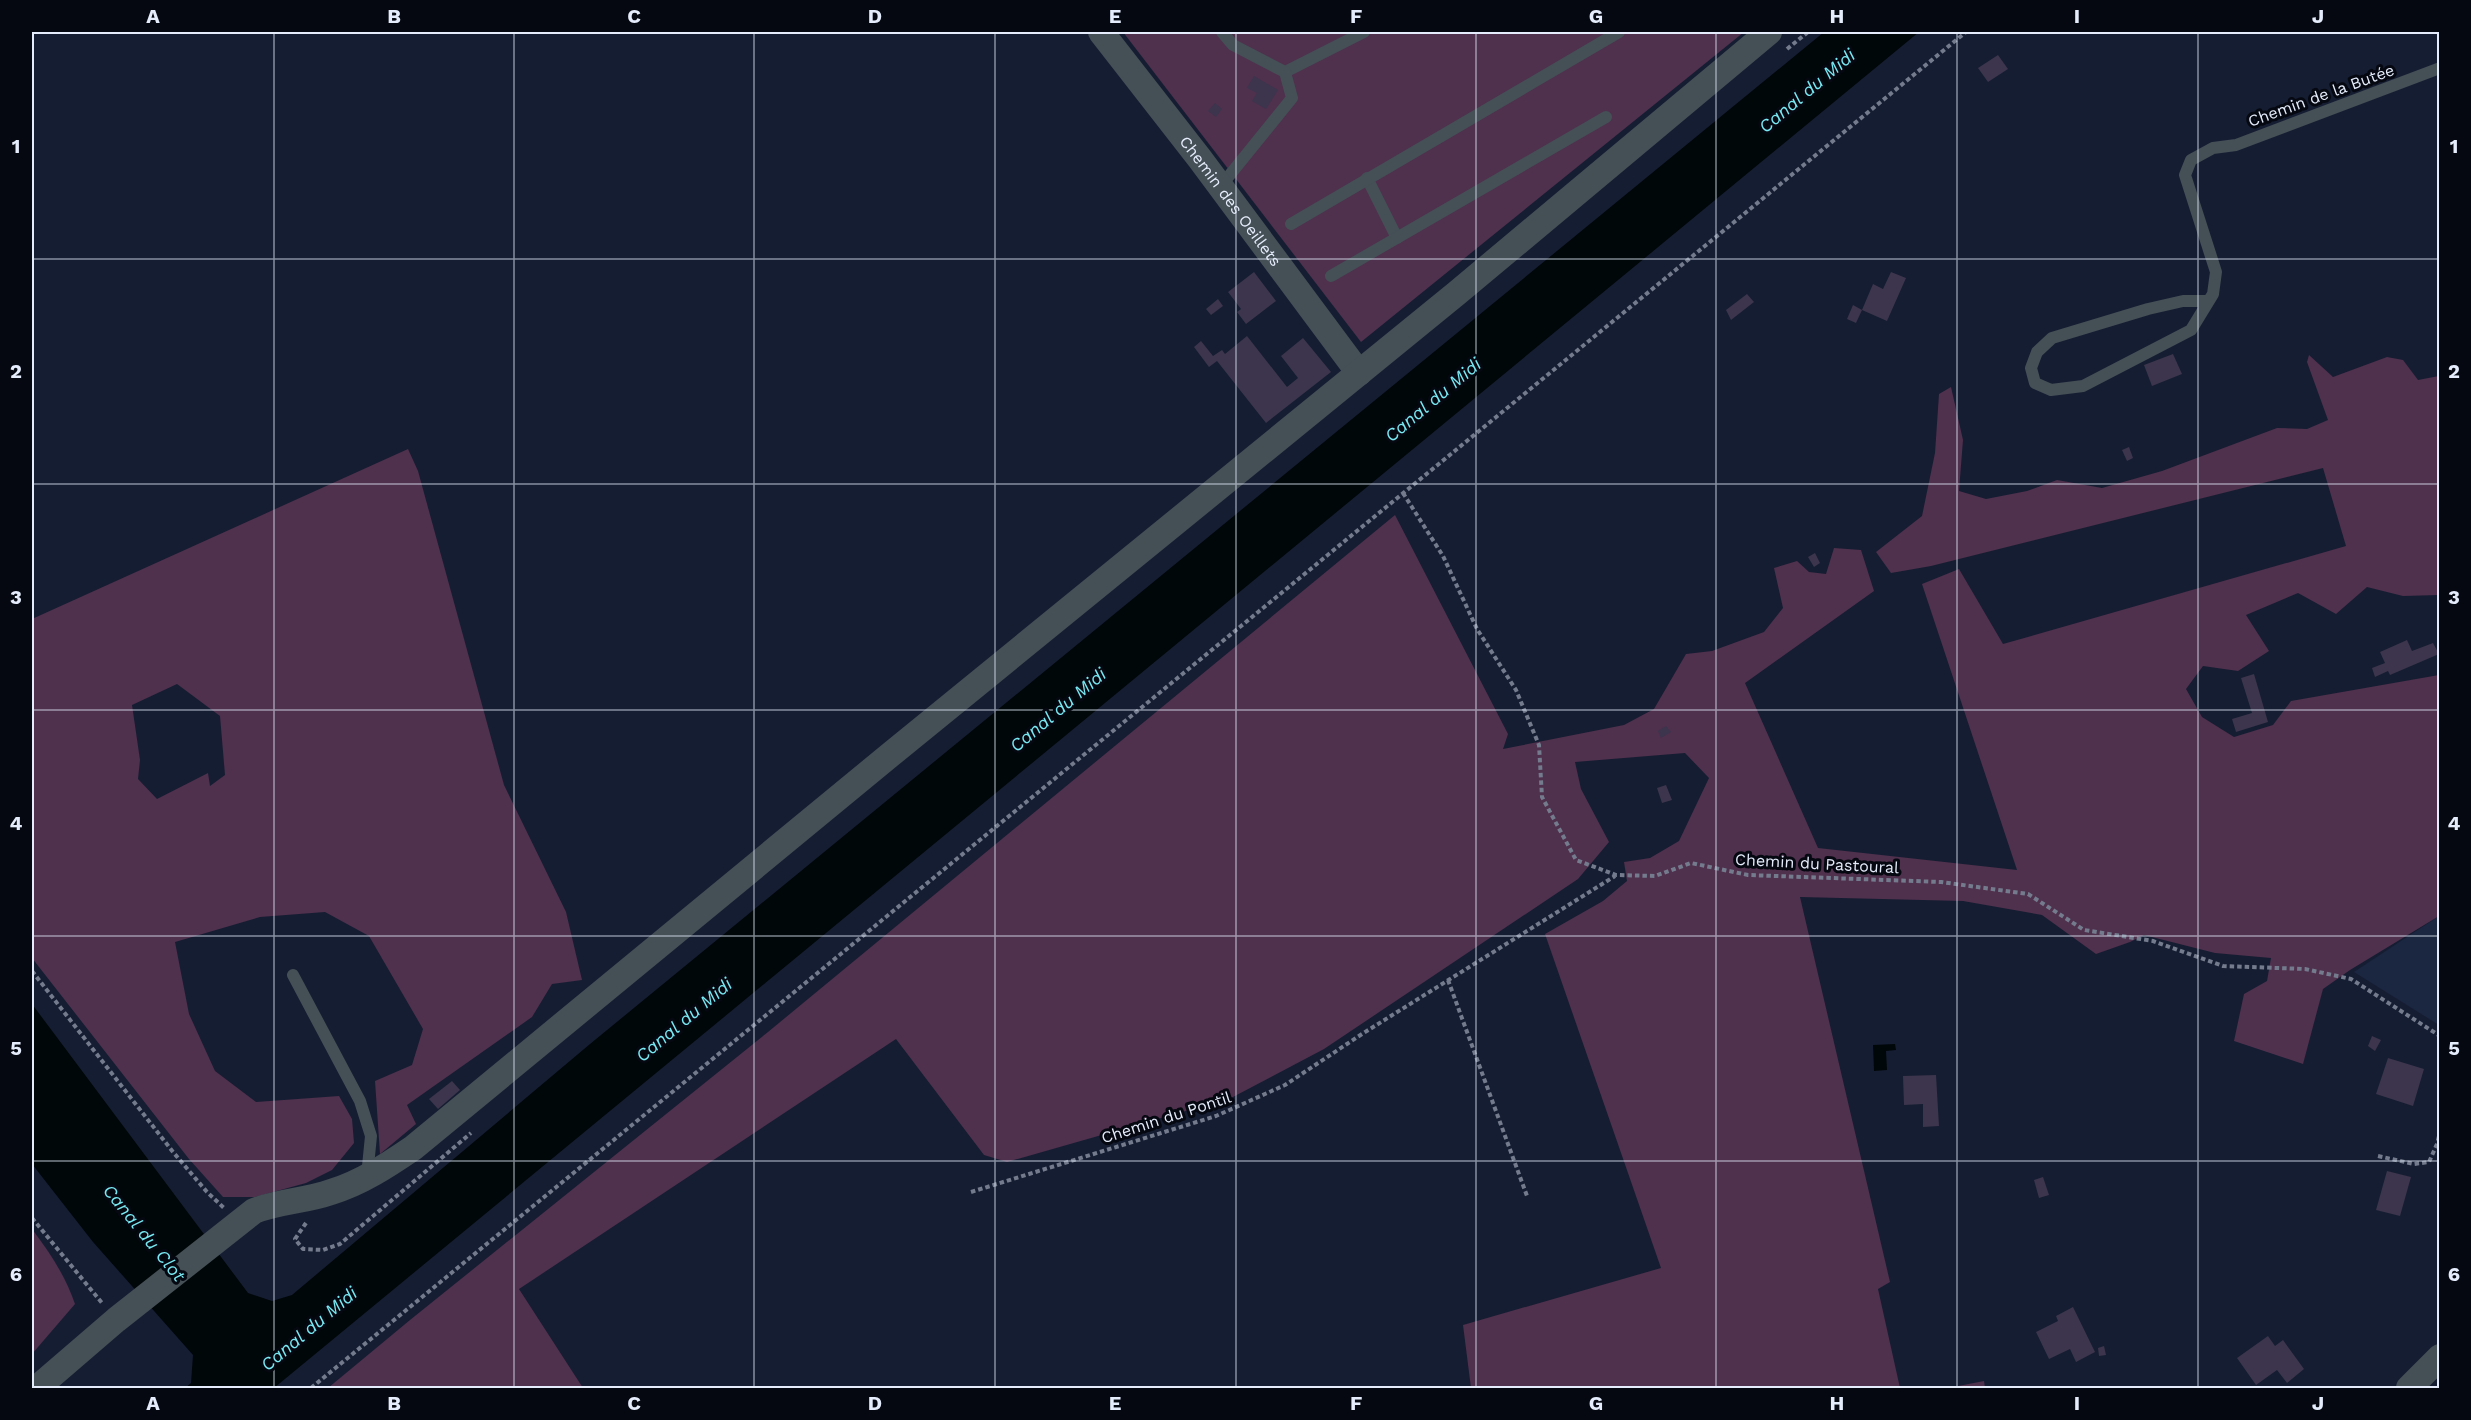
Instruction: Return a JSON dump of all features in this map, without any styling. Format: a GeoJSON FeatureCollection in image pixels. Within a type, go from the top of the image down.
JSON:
{"type":"FeatureCollection","features":[{"type":"Feature","properties":{"kind":"street","name":"Chemin des Oeillets"},"geometry":{"type":"LineString","coordinates":[[1101,32],[1359,373]]}},
{"type":"Feature","properties":{"kind":"street"},"geometry":{"type":"LineString","coordinates":[[37,1389],[122,1316],[236,1224],[268,1206],[332,1192],[367,1176],[413,1148],[1359,373],[1769,32]]}},
{"type":"Feature","properties":{"kind":"street"},"geometry":{"type":"LineString","coordinates":[[2409,1389],[2439,1357]]}},
{"type":"Feature","properties":{"kind":"lane"},"geometry":{"type":"LineString","coordinates":[[1220,187],[1292,98],[1285,72],[1233,45],[1222,32]]}},
{"type":"Feature","properties":{"kind":"lane"},"geometry":{"type":"LineString","coordinates":[[1285,72],[1364,32]]}},
{"type":"Feature","properties":{"kind":"lane"},"geometry":{"type":"LineString","coordinates":[[1291,224],[1614,33]]}},
{"type":"Feature","properties":{"kind":"lane","name":"Chemin de la Butée"},"geometry":{"type":"LineString","coordinates":[[2209,302],[2213,294],[2216,272],[2185,175],[2191,160],[2213,148],[2236,145],[2439,68]]}},
{"type":"Feature","properties":{"kind":"lane"},"geometry":{"type":"LineString","coordinates":[[1331,276],[1606,117]]}},
{"type":"Feature","properties":{"kind":"lane"},"geometry":{"type":"LineString","coordinates":[[1367,178],[1397,238]]}},
{"type":"Feature","properties":{"kind":"lane"},"geometry":{"type":"LineString","coordinates":[[2183,301],[2209,302],[2191,330],[2083,386],[2051,390],[2035,383],[2031,368],[2037,352],[2052,338],[2148,309],[2183,301]]}},
{"type":"Feature","properties":{"kind":"lane"},"geometry":{"type":"LineString","coordinates":[[293,975],[360,1101],[371,1136],[367,1176]]}},
{"type":"Feature","properties":{"kind":"path"},"geometry":{"type":"LineString","coordinates":[[311,1389],[1966,32]]}},
{"type":"Feature","properties":{"kind":"path","name":"Chemin du Pastoural"},"geometry":{"type":"LineString","coordinates":[[1403,493],[1443,556],[1477,629],[1516,690],[1539,746],[1542,796],[1576,860],[1616,875],[1655,876],[1692,862],[1748,874],[1941,882],[2028,894],[2084,930],[2153,941],[2223,966],[2305,969],[2351,979],[2439,1036]]}},
{"type":"Feature","properties":{"kind":"path","name":"Chemin du Pontil"},"geometry":{"type":"LineString","coordinates":[[971,1192],[1216,1116],[1285,1085],[1616,875]]}},
{"type":"Feature","properties":{"kind":"path"},"geometry":{"type":"LineString","coordinates":[[32,971],[207,1192],[236,1224]]}},
{"type":"Feature","properties":{"kind":"path"},"geometry":{"type":"LineString","coordinates":[[1448,980],[1527,1197]]}},
{"type":"Feature","properties":{"kind":"path"},"geometry":{"type":"LineString","coordinates":[[2379,1156],[2414,1164],[2429,1162],[2438,1144],[2439,1132]]}},
{"type":"Feature","properties":{"kind":"path"},"geometry":{"type":"LineString","coordinates":[[32,1218],[122,1316]]}},
{"type":"Feature","properties":{"kind":"shaded area"},"geometry":{"type":"Polygon","coordinates":[[[1123,32],[1744,32],[1361,342],[1123,32]]]}},
{"type":"Feature","properties":{"kind":"shaded area"},"geometry":{"type":"Polygon","coordinates":[[[2309,355],[2333,377],[2387,357],[2403,360],[2418,380],[2439,376],[2439,595],[2403,596],[2367,587],[2336,614],[2298,593],[2246,615],[2269,651],[2238,671],[2203,666],[2186,689],[2202,717],[2234,737],[2273,725],[2291,701],[2439,675],[2439,916],[2323,989],[2303,1064],[2234,1041],[2244,994],[2267,981],[2271,958],[2215,953],[2144,935],[2096,954],[2042,915],[1963,901],[1800,897],[1890,1282],[1878,1289],[1900,1388],[1471,1388],[1463,1325],[1661,1268],[1545,934],[1603,901],[1627,881],[1624,862],[1650,858],[1679,841],[1709,778],[1685,753],[1575,762],[1581,789],[1609,842],[1578,879],[1324,1049],[1231,1098],[1007,1162],[984,1155],[896,1039],[519,1289],[583,1388],[328,1388],[768,1032],[1395,515],[1508,734],[1503,749],[1624,725],[1654,709],[1686,654],[1712,651],[1764,632],[1783,608],[1774,568],[1797,561],[1809,572],[1826,574],[1834,548],[1861,550],[1874,591],[1745,683],[1818,848],[2017,870],[1922,584],[1959,569],[2003,644],[2346,546],[2323,468],[1931,566],[1891,573],[1876,552],[1922,516],[1935,453],[1939,394],[1951,387],[1963,440],[1959,491],[1986,499],[2027,491],[2057,480],[2102,488],[2162,471],[2277,428],[2307,429],[2328,420],[2307,362],[2309,355]]]}},
{"type":"Feature","properties":{"kind":"shaded area"},"geometry":{"type":"Polygon","coordinates":[[[408,449],[418,471],[504,785],[566,912],[582,980],[552,984],[532,1017],[407,1105],[416,1124],[380,1154],[375,1081],[412,1065],[423,1029],[369,936],[325,912],[260,917],[175,942],[189,1014],[215,1071],[256,1102],[339,1096],[352,1119],[354,1143],[332,1170],[306,1183],[255,1197],[223,1197],[189,1159],[32,958],[32,619],[408,449]],[[177,684],[132,705],[140,760],[138,779],[157,799],[208,773],[210,786],[225,775],[220,716],[177,684]]]}},
{"type":"Feature","properties":{"kind":"shaded area"},"geometry":{"type":"Polygon","coordinates":[[[2439,916],[2439,1025],[2354,972],[2439,916]]]}},
{"type":"Feature","properties":{"kind":"shaded area"},"geometry":{"type":"Polygon","coordinates":[[[32,1229],[67,1283],[75,1304],[32,1354],[32,1229]]]}},
{"type":"Feature","properties":{"kind":"shaded area"},"geometry":{"type":"Polygon","coordinates":[[[1984,1381],[1985,1388],[1948,1388],[1984,1381]]]}},
{"type":"Feature","properties":{"kind":"water"},"geometry":{"type":"Polygon","coordinates":[[[1824,32],[1919,32],[274,1388],[185,1388],[191,1383],[193,1355],[93,1242],[32,1164],[32,1004],[248,1293],[272,1301],[292,1295],[590,1044],[1824,32]]]}},
{"type":"Feature","properties":{"kind":"water"},"geometry":{"type":"Polygon","coordinates":[[[1895,1044],[1896,1050],[1886,1051],[1887,1070],[1874,1071],[1873,1045],[1895,1044]]]}},
{"type":"Feature","properties":{"kind":"building"},"geometry":{"type":"Polygon","coordinates":[[[1998,55],[2008,69],[1988,82],[1978,68],[1998,55]]]}},
{"type":"Feature","properties":{"kind":"building"},"geometry":{"type":"Polygon","coordinates":[[[1254,76],[1278,90],[1266,109],[1252,101],[1257,93],[1247,88],[1254,76]]]}},
{"type":"Feature","properties":{"kind":"building"},"geometry":{"type":"Polygon","coordinates":[[[1215,103],[1222,109],[1216,117],[1208,111],[1215,103]]]}},
{"type":"Feature","properties":{"kind":"building"},"geometry":{"type":"Polygon","coordinates":[[[1254,272],[1276,301],[1246,324],[1237,312],[1241,309],[1228,292],[1254,272]]]}},
{"type":"Feature","properties":{"kind":"building"},"geometry":{"type":"Polygon","coordinates":[[[1891,272],[1906,278],[1887,321],[1862,310],[1873,284],[1883,289],[1891,272]]]}},
{"type":"Feature","properties":{"kind":"building"},"geometry":{"type":"Polygon","coordinates":[[[1747,294],[1754,302],[1731,320],[1726,310],[1747,294]]]}},
{"type":"Feature","properties":{"kind":"building"},"geometry":{"type":"Polygon","coordinates":[[[1218,299],[1223,306],[1211,315],[1206,309],[1218,299]]]}},
{"type":"Feature","properties":{"kind":"building"},"geometry":{"type":"Polygon","coordinates":[[[1853,305],[1862,310],[1856,323],[1847,319],[1853,305]]]}},
{"type":"Feature","properties":{"kind":"building"},"geometry":{"type":"Polygon","coordinates":[[[1247,336],[1287,387],[1298,378],[1281,356],[1303,338],[1331,372],[1266,423],[1217,361],[1209,367],[1194,347],[1201,341],[1213,356],[1222,350],[1225,354],[1247,336]]]}},
{"type":"Feature","properties":{"kind":"building"},"geometry":{"type":"Polygon","coordinates":[[[2173,354],[2182,374],[2152,386],[2144,365],[2173,354]]]}},
{"type":"Feature","properties":{"kind":"building"},"geometry":{"type":"Polygon","coordinates":[[[2129,447],[2133,458],[2127,461],[2122,450],[2129,447]]]}},
{"type":"Feature","properties":{"kind":"building"},"geometry":{"type":"Polygon","coordinates":[[[1815,553],[1820,563],[1814,567],[1808,557],[1815,553]]]}},
{"type":"Feature","properties":{"kind":"building"},"geometry":{"type":"Polygon","coordinates":[[[2407,640],[2412,651],[2433,643],[2439,654],[2390,675],[2388,671],[2375,677],[2372,668],[2385,663],[2380,652],[2407,640]]]}},
{"type":"Feature","properties":{"kind":"building"},"geometry":{"type":"Polygon","coordinates":[[[2254,674],[2268,722],[2236,732],[2232,719],[2252,713],[2241,678],[2254,674]]]}},
{"type":"Feature","properties":{"kind":"building"},"geometry":{"type":"Polygon","coordinates":[[[1666,726],[1671,732],[1661,738],[1658,731],[1666,726]]]}},
{"type":"Feature","properties":{"kind":"building"},"geometry":{"type":"Polygon","coordinates":[[[1666,785],[1672,800],[1662,803],[1657,788],[1666,785]]]}},
{"type":"Feature","properties":{"kind":"building"},"geometry":{"type":"Polygon","coordinates":[[[2372,1036],[2381,1040],[2375,1051],[2368,1046],[2372,1036]]]}},
{"type":"Feature","properties":{"kind":"building"},"geometry":{"type":"Polygon","coordinates":[[[2388,1058],[2424,1069],[2413,1106],[2376,1094],[2388,1058]]]}},
{"type":"Feature","properties":{"kind":"building"},"geometry":{"type":"Polygon","coordinates":[[[1936,1075],[1939,1126],[1923,1127],[1923,1104],[1904,1105],[1903,1076],[1936,1075]]]}},
{"type":"Feature","properties":{"kind":"building"},"geometry":{"type":"Polygon","coordinates":[[[452,1081],[460,1090],[438,1109],[429,1099],[452,1081]]]}},
{"type":"Feature","properties":{"kind":"building"},"geometry":{"type":"Polygon","coordinates":[[[2387,1171],[2411,1177],[2400,1216],[2376,1210],[2387,1171]]]}},
{"type":"Feature","properties":{"kind":"building"},"geometry":{"type":"Polygon","coordinates":[[[2043,1177],[2049,1195],[2039,1198],[2034,1180],[2043,1177]]]}},
{"type":"Feature","properties":{"kind":"building"},"geometry":{"type":"Polygon","coordinates":[[[2073,1307],[2095,1352],[2076,1362],[2070,1349],[2049,1359],[2036,1332],[2058,1321],[2056,1316],[2073,1307]]]}},
{"type":"Feature","properties":{"kind":"building"},"geometry":{"type":"Polygon","coordinates":[[[2268,1336],[2275,1346],[2283,1340],[2304,1369],[2287,1383],[2277,1370],[2256,1385],[2237,1358],[2268,1336]]]}},
{"type":"Feature","properties":{"kind":"building"},"geometry":{"type":"Polygon","coordinates":[[[2104,1346],[2106,1355],[2099,1356],[2098,1348],[2104,1346]]]}},
{"type":"Feature","properties":{"kind":"water label","name":"Canal du Midi"},"geometry":{"type":"Point","coordinates":[1807,91]}},
{"type":"Feature","properties":{"kind":"water label","name":"Canal du Midi"},"geometry":{"type":"Point","coordinates":[1433,400]}},
{"type":"Feature","properties":{"kind":"water label","name":"Canal du Midi"},"geometry":{"type":"Point","coordinates":[1058,710]}},
{"type":"Feature","properties":{"kind":"water label","name":"Canal du Midi"},"geometry":{"type":"Point","coordinates":[684,1020]}},
{"type":"Feature","properties":{"kind":"water label","name":"Canal du Clot"},"geometry":{"type":"Point","coordinates":[144,1233]}},
{"type":"Feature","properties":{"kind":"water label","name":"Canal du Midi"},"geometry":{"type":"Point","coordinates":[309,1329]}}]}
